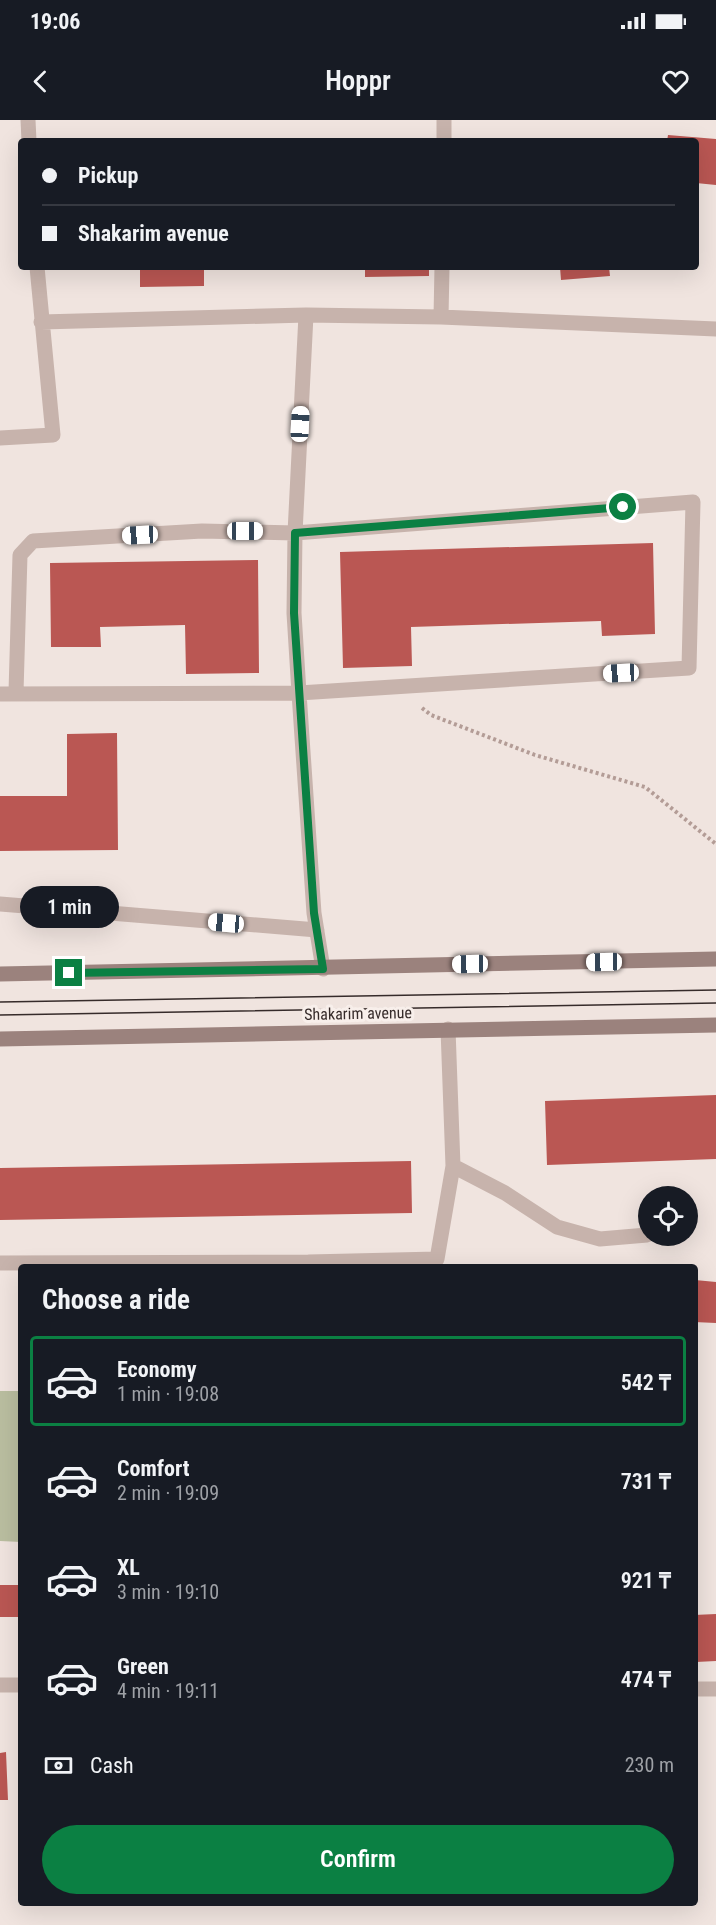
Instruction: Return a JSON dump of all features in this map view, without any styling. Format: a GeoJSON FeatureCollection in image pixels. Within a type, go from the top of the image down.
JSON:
{"type":"FeatureCollection","features":[{"type":"Feature","properties":{"kind":"main road"},"geometry":{"type":"LineString","coordinates":[[0,974],[716,959]]}},
{"type":"Feature","properties":{"kind":"main road","name":"Shakarim avenue"},"geometry":{"type":"LineString","coordinates":[[0,1038],[716,1025]]}},
{"type":"Feature","properties":{"kind":"street"},"geometry":{"type":"LineString","coordinates":[[28,120],[29,138]]}},
{"type":"Feature","properties":{"kind":"street"},"geometry":{"type":"LineString","coordinates":[[444,120],[444,138]]}},
{"type":"Feature","properties":{"kind":"street"},"geometry":{"type":"LineString","coordinates":[[0,438],[53,435],[37,270]]}},
{"type":"Feature","properties":{"kind":"street"},"geometry":{"type":"LineString","coordinates":[[441,317],[442,270]]}},
{"type":"Feature","properties":{"kind":"street"},"geometry":{"type":"LineString","coordinates":[[41,322],[306,315],[441,317],[716,329]]}},
{"type":"Feature","properties":{"kind":"street"},"geometry":{"type":"LineString","coordinates":[[306,315],[295,533],[294,613],[317,930],[323,969]]}},
{"type":"Feature","properties":{"kind":"street"},"geometry":{"type":"LineString","coordinates":[[0,694],[16,692],[299,693],[689,668],[693,502],[295,533],[202,531],[33,541],[20,555],[16,692]]}},
{"type":"Feature","properties":{"kind":"street"},"geometry":{"type":"LineString","coordinates":[[0,904],[317,930]]}},
{"type":"Feature","properties":{"kind":"street"},"geometry":{"type":"LineString","coordinates":[[0,1263],[309,1264],[436,1259],[453,1166],[448,1029]]}},
{"type":"Feature","properties":{"kind":"street"},"geometry":{"type":"LineString","coordinates":[[453,1166],[505,1193],[557,1227],[600,1239],[638,1236]]}},
{"type":"Feature","properties":{"kind":"street"},"geometry":{"type":"LineString","coordinates":[[0,1685],[18,1685]]}},
{"type":"Feature","properties":{"kind":"street"},"geometry":{"type":"LineString","coordinates":[[698,1689],[716,1689]]}},
{"type":"Feature","properties":{"kind":"path"},"geometry":{"type":"LineString","coordinates":[[396,687],[431,715],[535,755],[645,787],[716,844]]}},
{"type":"Feature","properties":{"kind":"green space"},"geometry":{"type":"Polygon","coordinates":[[[0,1391],[18,1391],[18,1542],[0,1541],[0,1391]]]}},
{"type":"Feature","properties":{"kind":"building"},"geometry":{"type":"Polygon","coordinates":[[[668,135],[716,139],[716,185],[699,183],[699,138],[668,138],[668,135]]]}},
{"type":"Feature","properties":{"kind":"building"},"geometry":{"type":"Polygon","coordinates":[[[140,270],[204,270],[204,286],[140,287],[140,270]]]}},
{"type":"Feature","properties":{"kind":"building"},"geometry":{"type":"Polygon","coordinates":[[[365,270],[429,270],[429,276],[365,277],[365,270]]]}},
{"type":"Feature","properties":{"kind":"building"},"geometry":{"type":"Polygon","coordinates":[[[560,270],[609,270],[610,276],[561,280],[560,270]]]}},
{"type":"Feature","properties":{"kind":"building"},"geometry":{"type":"Polygon","coordinates":[[[653,543],[655,634],[602,636],[601,621],[411,627],[412,666],[343,668],[340,552],[653,543]]]}},
{"type":"Feature","properties":{"kind":"building"},"geometry":{"type":"Polygon","coordinates":[[[258,560],[259,673],[186,674],[185,625],[100,627],[101,647],[51,647],[50,563],[258,560]]]}},
{"type":"Feature","properties":{"kind":"building"},"geometry":{"type":"Polygon","coordinates":[[[117,733],[118,850],[0,851],[0,796],[67,796],[67,734],[117,733]]]}},
{"type":"Feature","properties":{"kind":"building"},"geometry":{"type":"Polygon","coordinates":[[[716,1095],[716,1159],[547,1165],[545,1101],[716,1095]]]}},
{"type":"Feature","properties":{"kind":"building"},"geometry":{"type":"Polygon","coordinates":[[[411,1161],[412,1213],[0,1220],[0,1168],[411,1161]]]}},
{"type":"Feature","properties":{"kind":"building"},"geometry":{"type":"Polygon","coordinates":[[[698,1280],[716,1282],[716,1323],[698,1322],[698,1280]]]}},
{"type":"Feature","properties":{"kind":"building"},"geometry":{"type":"Polygon","coordinates":[[[0,1585],[18,1585],[18,1617],[0,1617],[0,1585]]]}},
{"type":"Feature","properties":{"kind":"building"},"geometry":{"type":"Polygon","coordinates":[[[716,1614],[716,1661],[698,1662],[698,1615],[716,1614]]]}},
{"type":"Feature","properties":{"kind":"building"},"geometry":{"type":"Polygon","coordinates":[[[6,1752],[8,1800],[0,1800],[0,1753],[6,1752]]]}},
{"type":"Feature","properties":{"kind":"tram line"},"geometry":{"type":"LineString","coordinates":[[0,1002],[716,990]]}},
{"type":"Feature","properties":{"kind":"tram line"},"geometry":{"type":"LineString","coordinates":[[0,1015],[716,1003]]}},
{"type":"Feature","properties":{"kind":"route"},"geometry":{"type":"LineString","coordinates":[[69,973],[323,969],[314,913],[305,753],[299,693],[294,613],[295,533],[623,507]]}}]}
